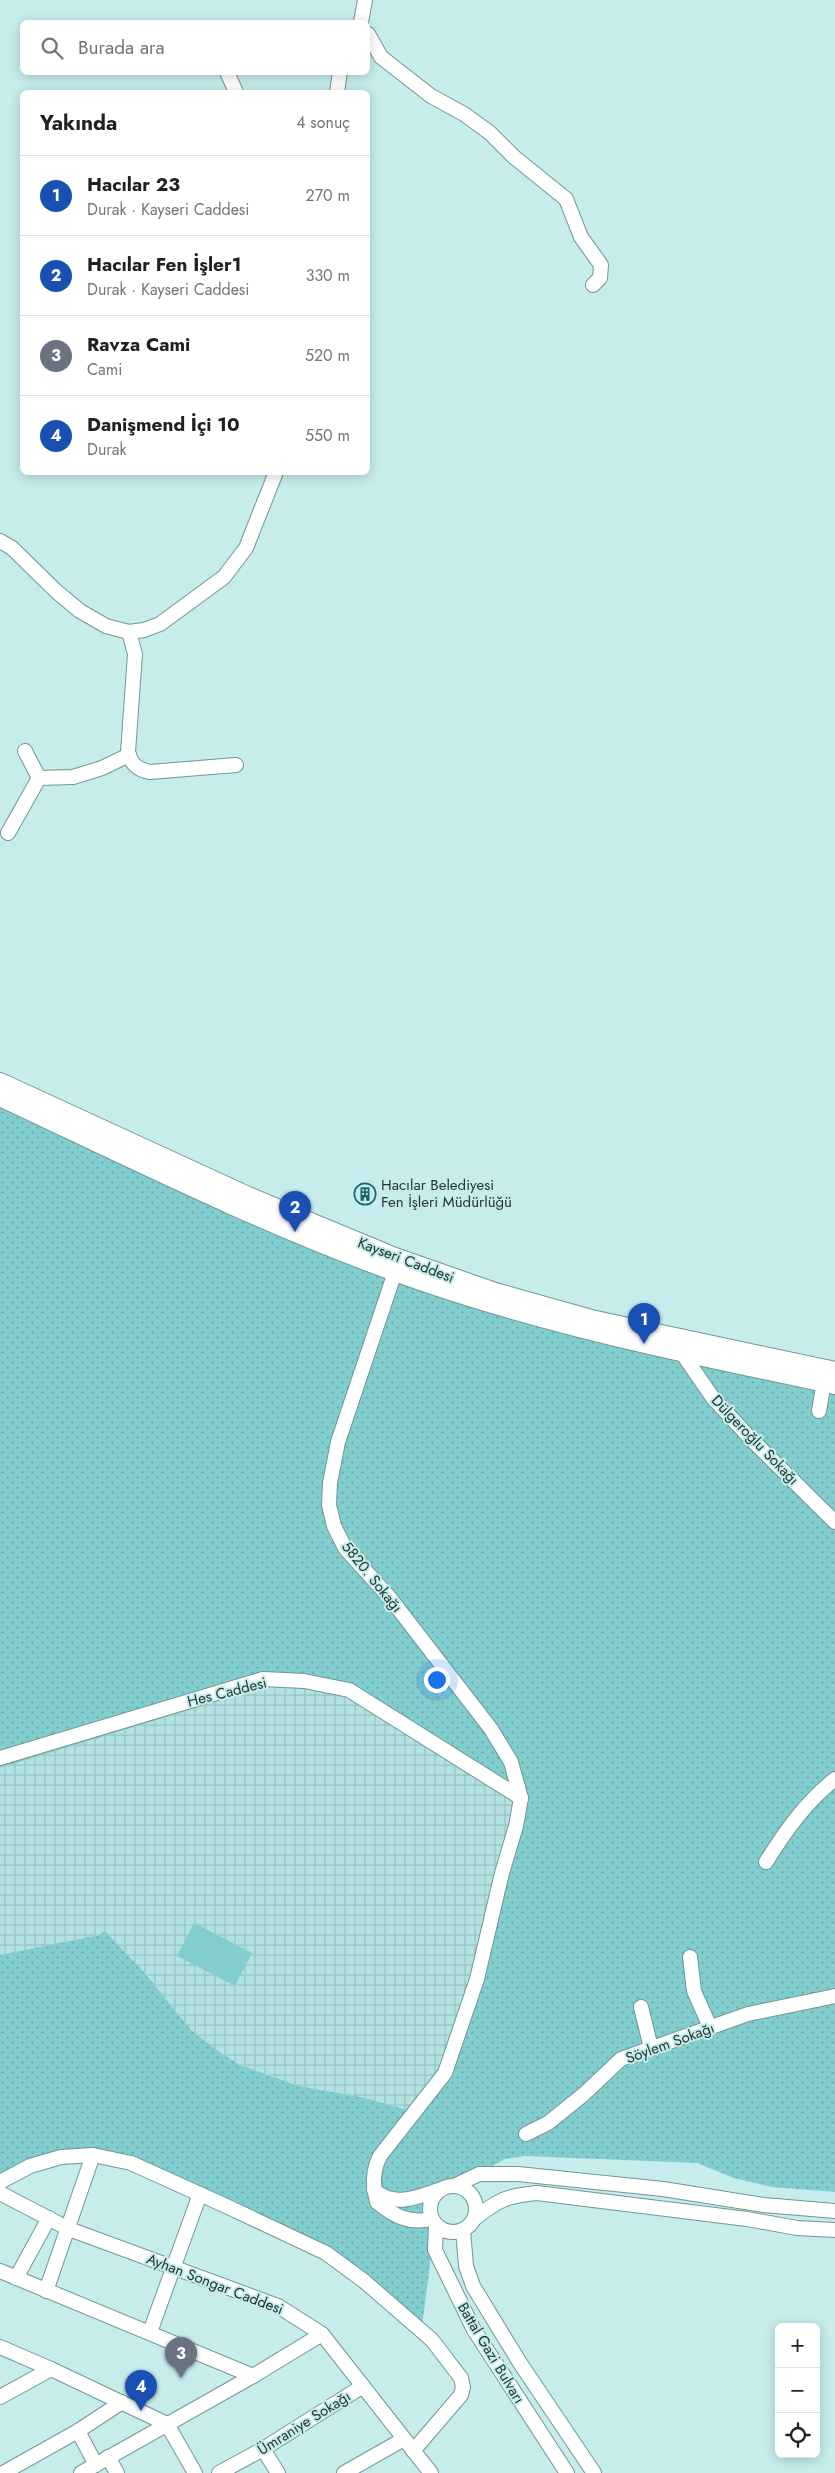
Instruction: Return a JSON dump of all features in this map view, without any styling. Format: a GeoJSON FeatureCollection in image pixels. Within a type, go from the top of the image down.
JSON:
{"type":"FeatureCollection","features":[{"type":"Feature","properties":{"kind":"main road","name":"Kayseri Caddesi"},"geometry":{"type":"LineString","coordinates":[[0,1082],[248,1196],[422,1267],[495,1292],[591,1319],[831,1379]]}},
{"type":"Feature","properties":{"kind":"main road","name":"Kayseri Caddesi"},"geometry":{"type":"LineString","coordinates":[[0,1097],[240,1208],[395,1272],[516,1311],[682,1353],[831,1379]]}},
{"type":"Feature","properties":{"kind":"street"},"geometry":{"type":"LineString","coordinates":[[361,20],[365,0]]}},
{"type":"Feature","properties":{"kind":"street"},"geometry":{"type":"LineString","coordinates":[[370,37],[382,57],[431,96],[464,114],[490,133],[514,157],[566,199],[581,238],[601,265],[600,278],[593,285]]}},
{"type":"Feature","properties":{"kind":"street"},"geometry":{"type":"LineString","coordinates":[[228,75],[235,90]]}},
{"type":"Feature","properties":{"kind":"street"},"geometry":{"type":"LineString","coordinates":[[337,90],[340,75]]}},
{"type":"Feature","properties":{"kind":"street"},"geometry":{"type":"LineString","coordinates":[[0,541],[12,548],[57,592],[80,611],[106,626],[129,632],[144,630],[160,624],[224,577],[246,548],[275,475]]}},
{"type":"Feature","properties":{"kind":"street"},"geometry":{"type":"LineString","coordinates":[[129,632],[135,654],[129,755],[137,768],[150,772],[236,765]]}},
{"type":"Feature","properties":{"kind":"street"},"geometry":{"type":"LineString","coordinates":[[25,751],[39,778]]}},
{"type":"Feature","properties":{"kind":"street"},"geometry":{"type":"LineString","coordinates":[[39,778],[73,777],[102,768],[129,755]]}},
{"type":"Feature","properties":{"kind":"street"},"geometry":{"type":"LineString","coordinates":[[8,833],[39,778]]}},
{"type":"Feature","properties":{"kind":"street","name":"5820. Sokağı"},"geometry":{"type":"LineString","coordinates":[[395,1272],[338,1442],[330,1483],[329,1505],[334,1526],[346,1548],[390,1598],[491,1729],[511,1762],[521,1798]]}},
{"type":"Feature","properties":{"kind":"street","name":"Dülgeroğlu Sokağı"},"geometry":{"type":"LineString","coordinates":[[682,1353],[713,1398],[835,1522]]}},
{"type":"Feature","properties":{"kind":"street"},"geometry":{"type":"LineString","coordinates":[[819,1411],[831,1379]]}},
{"type":"Feature","properties":{"kind":"street","name":"Hes Caddesi"},"geometry":{"type":"LineString","coordinates":[[0,1758],[263,1679],[304,1681],[349,1690],[521,1798]]}},
{"type":"Feature","properties":{"kind":"street"},"geometry":{"type":"LineString","coordinates":[[766,1862],[788,1826],[815,1795],[835,1779]]}},
{"type":"Feature","properties":{"kind":"street"},"geometry":{"type":"LineString","coordinates":[[521,1798],[516,1826],[502,1873],[477,1978],[445,2073],[380,2156],[374,2168],[374,2190],[377,2202],[406,2220],[434,2222],[449,2232],[464,2230],[496,2202],[515,2195],[537,2193],[797,2228],[835,2230]]}},
{"type":"Feature","properties":{"kind":"street"},"geometry":{"type":"LineString","coordinates":[[690,1957],[694,1991],[710,2027]]}},
{"type":"Feature","properties":{"kind":"street","name":"Söylem Sokağı"},"geometry":{"type":"LineString","coordinates":[[526,2134],[548,2123],[570,2106],[621,2059],[748,2014],[835,1996]]}},
{"type":"Feature","properties":{"kind":"street"},"geometry":{"type":"LineString","coordinates":[[641,2008],[651,2048]]}},
{"type":"Feature","properties":{"kind":"street"},"geometry":{"type":"LineString","coordinates":[[0,2182],[30,2166],[61,2157],[93,2155],[131,2163],[326,2253],[392,2304],[432,2340],[461,2378],[463,2391],[413,2451]]}},
{"type":"Feature","properties":{"kind":"street"},"geometry":{"type":"LineString","coordinates":[[46,2291],[93,2155]]}},
{"type":"Feature","properties":{"kind":"street"},"geometry":{"type":"LineString","coordinates":[[374,2190],[381,2196],[401,2201],[454,2186],[479,2174],[518,2174],[663,2189],[764,2205],[835,2211]]}},
{"type":"Feature","properties":{"kind":"street"},"geometry":{"type":"LineString","coordinates":[[454,2186],[462,2187],[473,2197],[476,2205],[474,2220]]}},
{"type":"Feature","properties":{"kind":"street"},"geometry":{"type":"LineString","coordinates":[[434,2222],[430,2203],[439,2190]]}},
{"type":"Feature","properties":{"kind":"street","name":"Ayhan Songar Caddesi"},"geometry":{"type":"LineString","coordinates":[[0,2192],[69,2229],[278,2306],[322,2334],[431,2473]]}},
{"type":"Feature","properties":{"kind":"street"},"geometry":{"type":"LineString","coordinates":[[150,2332],[200,2194]]}},
{"type":"Feature","properties":{"kind":"street"},"geometry":{"type":"LineString","coordinates":[[16,2278],[49,2218]]}},
{"type":"Feature","properties":{"kind":"street","name":"Battal Gazi Bulvarı"},"geometry":{"type":"LineString","coordinates":[[434,2222],[435,2250],[474,2330],[567,2473]]}},
{"type":"Feature","properties":{"kind":"street","name":"Battal Gazi Bulvarı"},"geometry":{"type":"LineString","coordinates":[[464,2230],[466,2266],[473,2286],[520,2363],[594,2473]]}},
{"type":"Feature","properties":{"kind":"street"},"geometry":{"type":"LineString","coordinates":[[0,2271],[253,2376]]}},
{"type":"Feature","properties":{"kind":"street"},"geometry":{"type":"LineString","coordinates":[[81,2473],[253,2376],[322,2334]]}},
{"type":"Feature","properties":{"kind":"street"},"geometry":{"type":"LineString","coordinates":[[0,2347],[167,2424],[195,2473]]}},
{"type":"Feature","properties":{"kind":"street"},"geometry":{"type":"LineString","coordinates":[[0,2397],[51,2369]]}},
{"type":"Feature","properties":{"kind":"street","name":"Ümraniye Sokağı"},"geometry":{"type":"LineString","coordinates":[[218,2473],[263,2449],[363,2386]]}},
{"type":"Feature","properties":{"kind":"street"},"geometry":{"type":"LineString","coordinates":[[3,2473],[78,2431],[122,2402]]}},
{"type":"Feature","properties":{"kind":"street"},"geometry":{"type":"LineString","coordinates":[[78,2431],[96,2464]]}},
{"type":"Feature","properties":{"kind":"street"},"geometry":{"type":"LineString","coordinates":[[344,2473],[404,2439]]}},
{"type":"Feature","properties":{"kind":"street"},"geometry":{"type":"LineString","coordinates":[[263,2449],[278,2473]]}},
{"type":"Feature","properties":{"kind":"street"},"geometry":{"type":"LineString","coordinates":[[108,2457],[117,2473]]}},
{"type":"Feature","properties":{"kind":"shaded area"},"geometry":{"type":"Polygon","coordinates":[[[0,1086],[340,1241],[835,1378],[835,2192],[772,2187],[734,2178],[697,2163],[525,2156],[505,2159],[480,2173],[440,2188],[422,2326],[383,2290],[124,2155],[15,2167],[0,2174],[0,1955],[99,1935],[105,1931],[143,1971],[192,2031],[240,2065],[299,2086],[361,2097],[407,2110],[442,2068],[480,1948],[515,1808],[509,1798],[345,1694],[317,1688],[271,1685],[0,1768],[0,1086]]]}},
{"type":"Feature","properties":{"kind":"shaded area"},"geometry":{"type":"Polygon","coordinates":[[[271,1685],[287,1685],[345,1694],[509,1798],[515,1808],[480,1948],[442,2068],[407,2111],[361,2097],[299,2086],[240,2065],[210,2047],[192,2031],[143,1971],[105,1931],[99,1935],[0,1955],[0,1768],[271,1685]]]}},
{"type":"Feature","properties":{"kind":"shaded area"},"geometry":{"type":"Polygon","coordinates":[[[194,1923],[252,1953],[235,1986],[177,1956],[194,1923]]]}},
{"type":"Feature","properties":{"kind":"place","name":"Hacılar Belediyesi Fen İşleri Müdürlüğü"},"geometry":{"type":"Point","coordinates":[365,1194]}},
{"type":"Feature","properties":{"kind":"place","name":"Hacılar Fen İşler1"},"geometry":{"type":"Point","coordinates":[295,1232]}},
{"type":"Feature","properties":{"kind":"place","name":"Hacılar 23"},"geometry":{"type":"Point","coordinates":[644,1344]}},
{"type":"Feature","properties":{"kind":"place","name":"Ravza Cami"},"geometry":{"type":"Point","coordinates":[181,2378]}},
{"type":"Feature","properties":{"kind":"place","name":"Danişmend İçi 10"},"geometry":{"type":"Point","coordinates":[141,2411]}}]}
